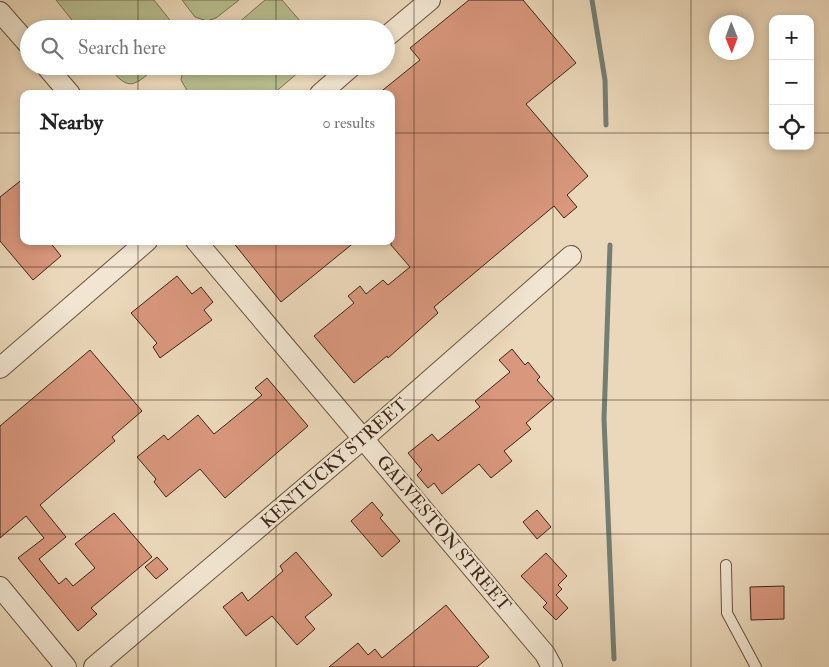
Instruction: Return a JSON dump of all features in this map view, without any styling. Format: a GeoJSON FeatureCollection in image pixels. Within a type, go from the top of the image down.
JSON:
{"type":"FeatureCollection","features":[{"type":"Feature","properties":{"kind":"street"},"geometry":{"type":"LineString","coordinates":[[395,29],[430,0]]}},
{"type":"Feature","properties":{"kind":"street"},"geometry":{"type":"LineString","coordinates":[[0,12],[20,35]]}},
{"type":"Feature","properties":{"kind":"street"},"geometry":{"type":"LineString","coordinates":[[54,75],[67,90]]}},
{"type":"Feature","properties":{"kind":"street"},"geometry":{"type":"LineString","coordinates":[[325,90],[342,75]]}},
{"type":"Feature","properties":{"kind":"street"},"geometry":{"type":"LineString","coordinates":[[0,368],[142,245]]}},
{"type":"Feature","properties":{"kind":"street","name":"GALVESTON STREET"},"geometry":{"type":"LineString","coordinates":[[199,245],[545,654],[552,667]]}},
{"type":"Feature","properties":{"kind":"street","name":"KENTUCKY STREET"},"geometry":{"type":"LineString","coordinates":[[94,667],[364,438],[571,256]]}},
{"type":"Feature","properties":{"kind":"street"},"geometry":{"type":"LineString","coordinates":[[0,587],[66,667]]}},
{"type":"Feature","properties":{"kind":"lane"},"geometry":{"type":"LineString","coordinates":[[726,565],[727,613],[756,667]]}},
{"type":"Feature","properties":{"kind":"green space"},"geometry":{"type":"Polygon","coordinates":[[[56,0],[154,0],[170,20],[72,20],[56,0]]]}},
{"type":"Feature","properties":{"kind":"green space"},"geometry":{"type":"Polygon","coordinates":[[[182,0],[239,0],[216,18],[204,20],[195,17],[182,0]]]}},
{"type":"Feature","properties":{"kind":"green space"},"geometry":{"type":"Polygon","coordinates":[[[265,0],[282,0],[299,20],[242,20],[265,0]]]}},
{"type":"Feature","properties":{"kind":"green space"},"geometry":{"type":"Polygon","coordinates":[[[115,75],[147,75],[132,84],[115,75]]]}},
{"type":"Feature","properties":{"kind":"green space"},"geometry":{"type":"Polygon","coordinates":[[[182,75],[295,75],[278,90],[187,90],[181,80],[182,75]]]}},
{"type":"Feature","properties":{"kind":"building"},"geometry":{"type":"Polygon","coordinates":[[[469,0],[523,0],[576,63],[526,104],[588,176],[567,195],[577,207],[564,218],[554,206],[434,307],[438,313],[388,358],[387,356],[354,383],[314,336],[354,303],[348,296],[360,286],[366,294],[383,280],[388,285],[410,267],[391,245],[395,245],[395,90],[383,90],[420,60],[410,48],[469,0]]]}},
{"type":"Feature","properties":{"kind":"building"},"geometry":{"type":"Polygon","coordinates":[[[20,181],[20,245],[52,245],[61,256],[33,280],[0,241],[0,197],[20,181]]]}},
{"type":"Feature","properties":{"kind":"building"},"geometry":{"type":"Polygon","coordinates":[[[235,245],[351,245],[281,302],[235,245]]]}},
{"type":"Feature","properties":{"kind":"building"},"geometry":{"type":"Polygon","coordinates":[[[177,276],[192,294],[201,287],[213,302],[204,310],[212,320],[160,358],[153,347],[157,343],[131,313],[177,276]]]}},
{"type":"Feature","properties":{"kind":"building"},"geometry":{"type":"Polygon","coordinates":[[[512,349],[525,365],[528,362],[540,377],[537,380],[554,399],[526,423],[531,429],[504,451],[512,461],[491,478],[479,464],[442,494],[434,483],[428,488],[417,475],[422,470],[408,453],[432,434],[438,441],[480,407],[475,401],[510,372],[499,360],[512,349]]]}},
{"type":"Feature","properties":{"kind":"building"},"geometry":{"type":"Polygon","coordinates":[[[90,350],[142,411],[112,437],[115,441],[40,505],[66,537],[39,559],[59,584],[66,578],[73,586],[95,568],[75,544],[114,513],[152,557],[91,608],[97,614],[78,631],[18,558],[44,538],[26,516],[0,538],[0,426],[90,350]]]}},
{"type":"Feature","properties":{"kind":"building"},"geometry":{"type":"Polygon","coordinates":[[[267,378],[308,426],[225,498],[200,469],[166,497],[154,482],[156,479],[137,457],[164,435],[168,440],[198,415],[214,434],[262,395],[255,388],[267,378]]]}},
{"type":"Feature","properties":{"kind":"building"},"geometry":{"type":"Polygon","coordinates":[[[372,502],[383,515],[380,518],[400,541],[382,557],[351,521],[372,502]]]}},
{"type":"Feature","properties":{"kind":"building"},"geometry":{"type":"Polygon","coordinates":[[[537,510],[551,527],[537,539],[523,522],[537,510]]]}},
{"type":"Feature","properties":{"kind":"building"},"geometry":{"type":"Polygon","coordinates":[[[296,552],[332,595],[305,617],[315,629],[297,645],[272,616],[246,636],[223,607],[242,592],[248,601],[283,571],[280,566],[296,552]]]}},
{"type":"Feature","properties":{"kind":"building"},"geometry":{"type":"Polygon","coordinates":[[[546,553],[567,576],[558,585],[562,589],[556,595],[568,608],[556,620],[543,607],[547,603],[521,576],[546,553]]]}},
{"type":"Feature","properties":{"kind":"building"},"geometry":{"type":"Polygon","coordinates":[[[157,557],[168,569],[156,579],[145,567],[157,557]]]}},
{"type":"Feature","properties":{"kind":"building"},"geometry":{"type":"Polygon","coordinates":[[[784,586],[784,619],[751,620],[750,587],[784,586]]]}},
{"type":"Feature","properties":{"kind":"building"},"geometry":{"type":"Polygon","coordinates":[[[446,605],[489,657],[477,667],[329,667],[358,643],[368,655],[375,649],[382,658],[446,605]]]}},
{"type":"Feature","properties":{"kind":"waterway"},"geometry":{"type":"LineString","coordinates":[[592,0],[605,80],[606,125]]}},
{"type":"Feature","properties":{"kind":"waterway"},"geometry":{"type":"LineString","coordinates":[[610,245],[604,419],[614,659]]}}]}
